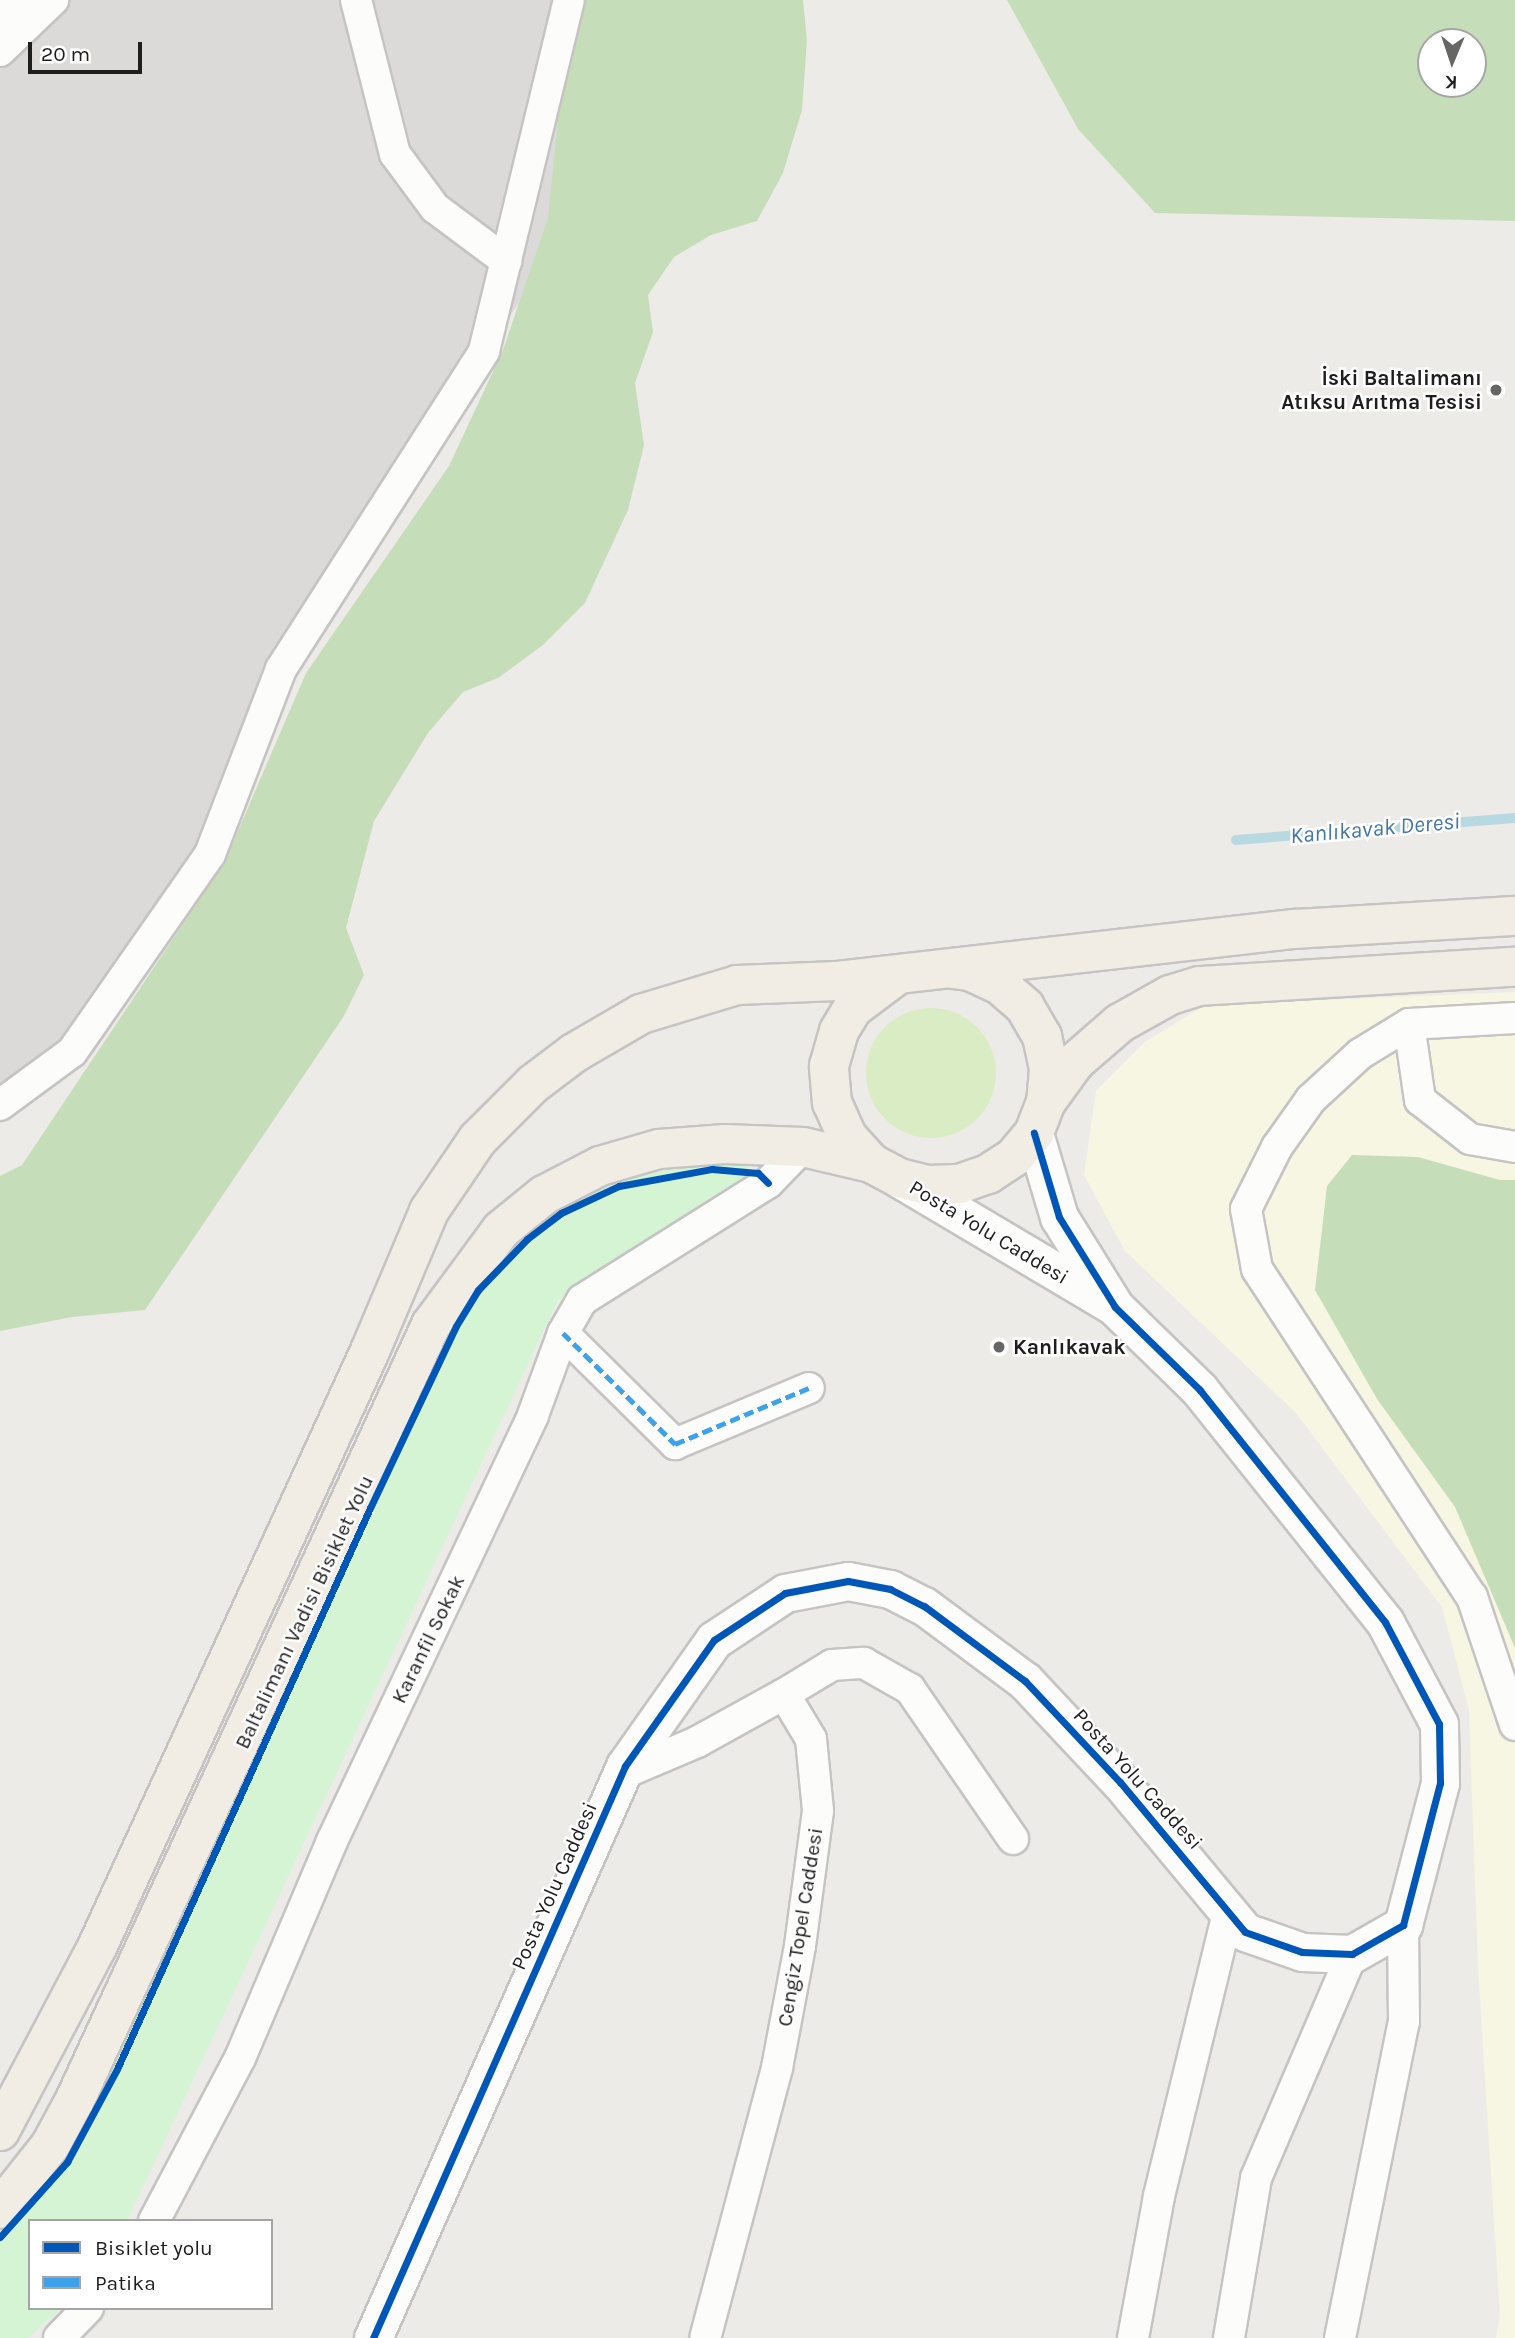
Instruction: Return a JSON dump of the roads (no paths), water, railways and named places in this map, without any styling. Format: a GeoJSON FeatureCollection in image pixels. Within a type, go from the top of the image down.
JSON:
{"type":"FeatureCollection","features":[{"type":"Feature","properties":{"kind":"main road"},"geometry":{"type":"LineString","coordinates":[[0,2132],[104,1933],[370,1351],[406,1258],[429,1211],[478,1139],[533,1084],[573,1053],[672,1001],[737,985],[897,975],[937,967],[1294,929],[1515,916]]}},
{"type":"Feature","properties":{"kind":"main road"},"geometry":{"type":"LineString","coordinates":[[937,967],[970,971],[1000,985],[1025,1007],[1042,1036],[1049,1069],[1040,1118]]}},
{"type":"Feature","properties":{"kind":"main road"},"geometry":{"type":"LineString","coordinates":[[0,2209],[50,2146],[75,2100],[431,1325],[501,1230],[544,1195],[566,1183],[600,1167],[659,1149],[725,1144],[803,1147],[928,1185],[969,1181],[1014,1157],[1096,1042],[1144,1006],[1170,995],[1200,986],[1515,967]]}},
{"type":"Feature","properties":{"kind":"main road"},"geometry":{"type":"LineString","coordinates":[[885,1170],[847,1136],[832,1103],[829,1066],[839,1031],[853,1008],[897,975]]}},
{"type":"Feature","properties":{"kind":"street"},"geometry":{"type":"LineString","coordinates":[[0,36],[17,0]]}},
{"type":"Feature","properties":{"kind":"street"},"geometry":{"type":"LineString","coordinates":[[0,51],[53,0]]}},
{"type":"Feature","properties":{"kind":"street"},"geometry":{"type":"LineString","coordinates":[[356,0],[356,15],[395,154],[435,208],[506,261]]}},
{"type":"Feature","properties":{"kind":"street"},"geometry":{"type":"LineString","coordinates":[[0,1105],[72,1052],[210,854],[281,669],[484,351],[569,0]]}},
{"type":"Feature","properties":{"kind":"street"},"geometry":{"type":"LineString","coordinates":[[1515,1018],[1409,1024],[1360,1054],[1311,1099],[1276,1147],[1246,1209],[1256,1269],[1472,1597],[1515,1725]]}},
{"type":"Feature","properties":{"kind":"street"},"geometry":{"type":"LineString","coordinates":[[1409,1024],[1420,1100],[1470,1139],[1515,1147]]}},
{"type":"Feature","properties":{"kind":"street","name":"Posta Yolu Caddesi"},"geometry":{"type":"LineString","coordinates":[[1040,1118],[1059,1217],[1115,1307]]}},
{"type":"Feature","properties":{"kind":"street","name":"Karanfil Sokak"},"geometry":{"type":"LineString","coordinates":[[155,2219],[240,2058],[332,1841],[533,1415],[563,1333],[582,1300],[768,1183],[803,1147]]}},
{"type":"Feature","properties":{"kind":"street","name":"Posta Yolu Caddesi"},"geometry":{"type":"LineString","coordinates":[[885,1170],[1115,1307],[1200,1390],[1385,1622],[1439,1724],[1440,1783],[1403,1925]]}},
{"type":"Feature","properties":{"kind":"street"},"geometry":{"type":"LineString","coordinates":[[563,1333],[675,1444],[809,1388]]}},
{"type":"Feature","properties":{"kind":"street","name":"Posta Yolu Caddesi"},"geometry":{"type":"LineString","coordinates":[[373,2338],[622,1774],[714,1640],[785,1593],[848,1581],[890,1589],[925,1606],[1026,1681],[1229,1909],[1245,1932],[1302,1952],[1352,1954]]}},
{"type":"Feature","properties":{"kind":"street"},"geometry":{"type":"LineString","coordinates":[[622,1774],[697,1742],[832,1665],[864,1663],[910,1689],[1013,1839]]}},
{"type":"Feature","properties":{"kind":"street","name":"Cengiz Topel Caddesi"},"geometry":{"type":"LineString","coordinates":[[705,2338],[777,2068],[800,1946],[818,1811],[811,1739],[785,1694]]}},
{"type":"Feature","properties":{"kind":"street"},"geometry":{"type":"LineString","coordinates":[[1133,2338],[1159,2196],[1229,1909]]}},
{"type":"Feature","properties":{"kind":"street"},"geometry":{"type":"LineString","coordinates":[[1229,2338],[1256,2178],[1352,1954],[1403,1925],[1404,2022],[1340,2338]]}},
{"type":"Feature","properties":{"kind":"street"},"geometry":{"type":"LineString","coordinates":[[59,2338],[86,2310]]}},
{"type":"Feature","properties":{"kind":"waterway","name":"Kanlıkavak Deresi"},"geometry":{"type":"LineString","coordinates":[[1236,840],[1515,818]]}},
{"type":"Feature","properties":{"kind":"place","name":"İski Baltalimanı Atıksu Arıtma Tesisi"},"geometry":{"type":"Point","coordinates":[1496,390]}},
{"type":"Feature","properties":{"kind":"place","name":"Kanlıkavak"},"geometry":{"type":"Point","coordinates":[999,1347]}}]}
